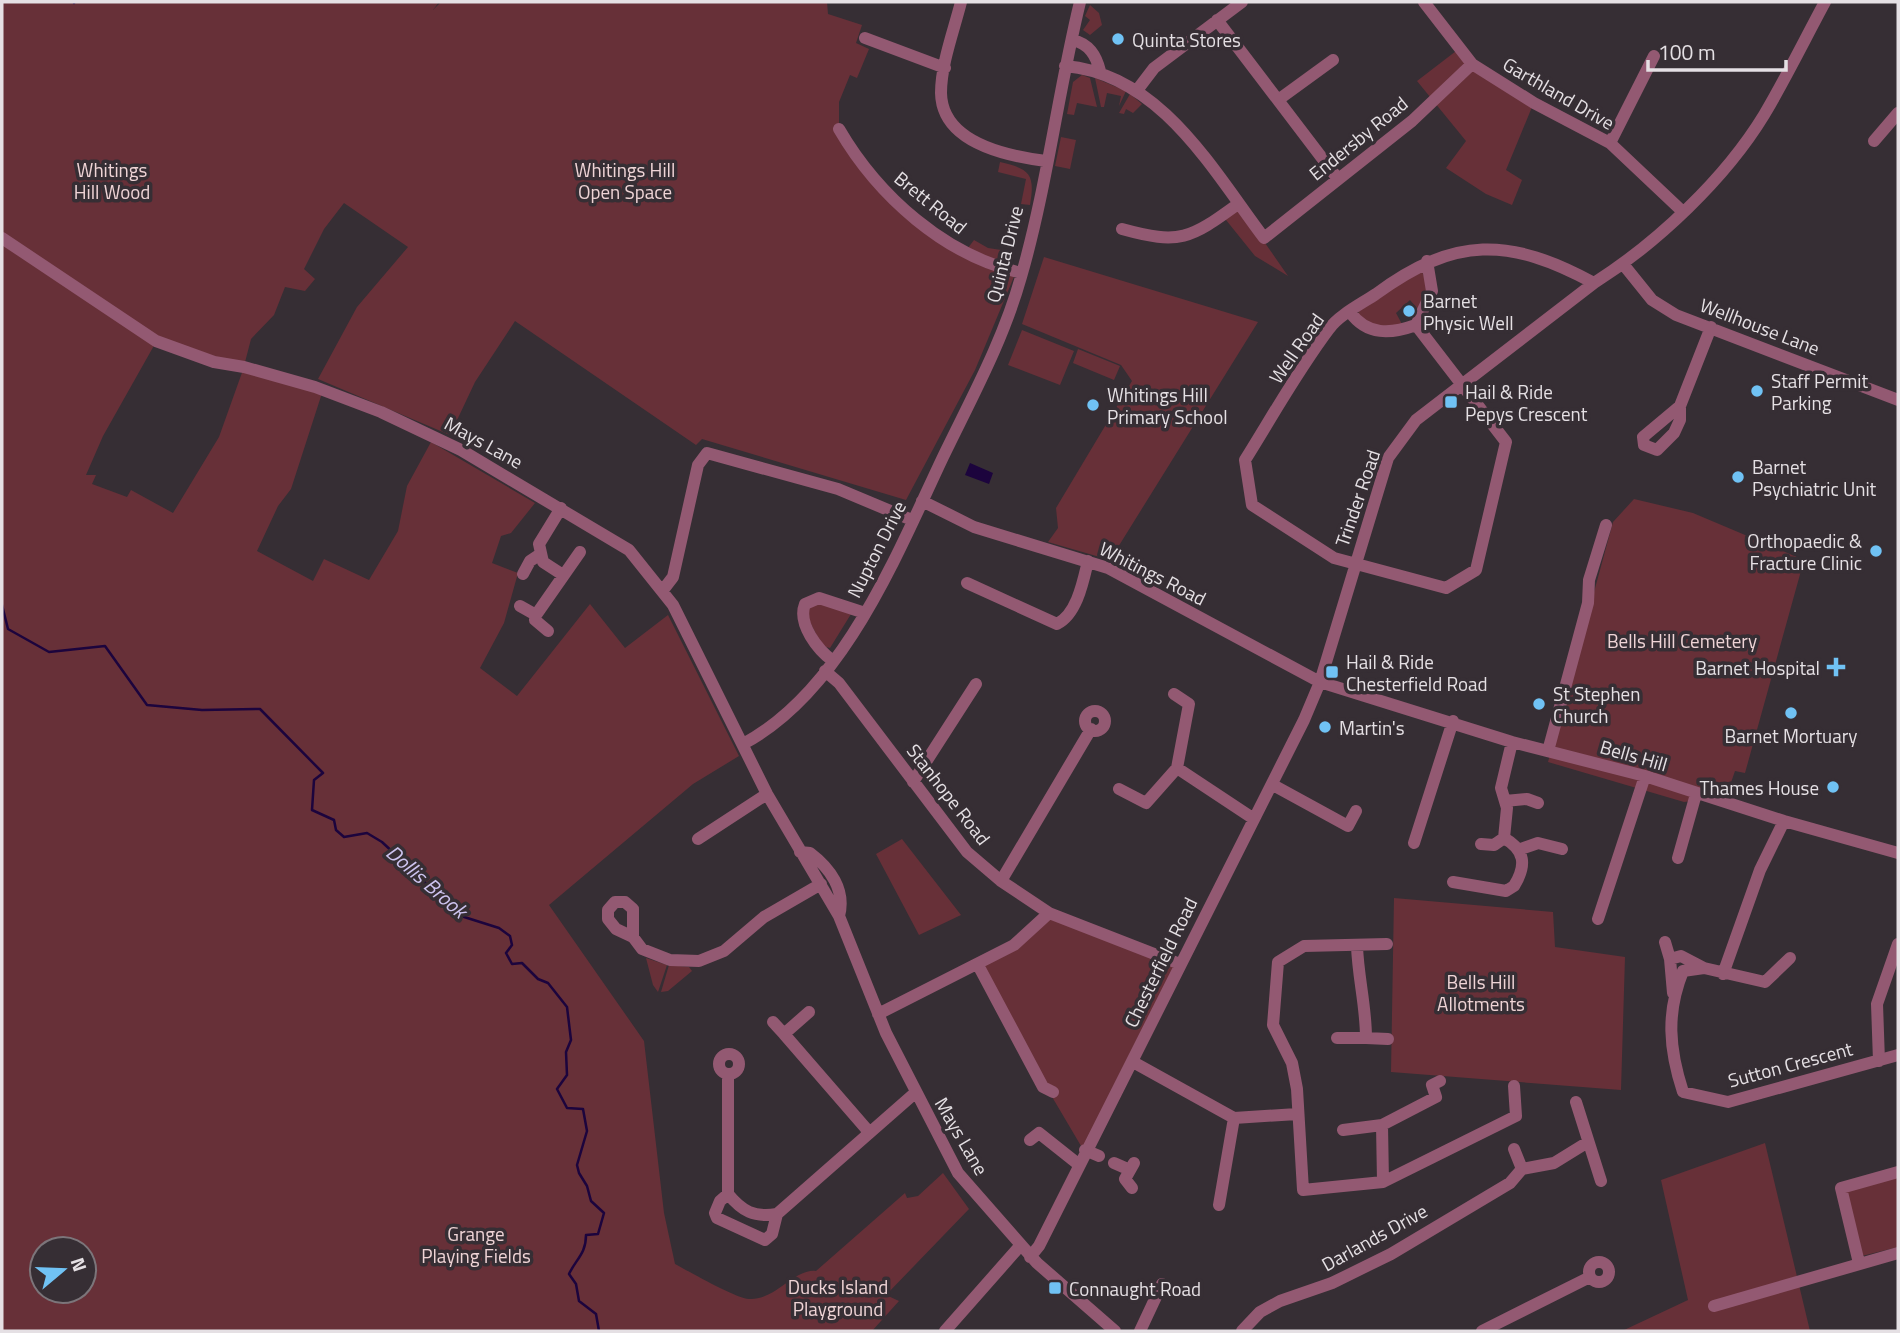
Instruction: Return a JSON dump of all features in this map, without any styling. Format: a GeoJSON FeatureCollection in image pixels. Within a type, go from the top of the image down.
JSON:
{"type":"FeatureCollection","features":[{"type":"Feature","properties":{"kind":"street"},"geometry":{"type":"LineString","coordinates":[[961,2],[941,91],[949,122],[964,136],[1024,158],[1046,161]]}},
{"type":"Feature","properties":{"kind":"street","name":"Quinta Drive"},"geometry":{"type":"LineString","coordinates":[[922,501],[991,361],[1022,273],[1080,2]]}},
{"type":"Feature","properties":{"kind":"street"},"geometry":{"type":"LineString","coordinates":[[1138,89],[1153,68],[1242,2]]}},
{"type":"Feature","properties":{"kind":"street","name":"Garthland Drive"},"geometry":{"type":"LineString","coordinates":[[1424,2],[1472,64],[1534,103],[1609,143],[1682,211]]}},
{"type":"Feature","properties":{"kind":"street","name":"Trinder Road"},"geometry":{"type":"LineString","coordinates":[[1320,682],[1388,458],[1416,420],[1594,283],[1623,264],[1726,167],[1763,116],[1825,2]]}},
{"type":"Feature","properties":{"kind":"street"},"geometry":{"type":"LineString","coordinates":[[1217,20],[1338,179]]}},
{"type":"Feature","properties":{"kind":"street"},"geometry":{"type":"LineString","coordinates":[[865,38],[945,68]]}},
{"type":"Feature","properties":{"kind":"street"},"geometry":{"type":"LineString","coordinates":[[1073,40],[1082,42],[1096,55],[1100,71]]}},
{"type":"Feature","properties":{"kind":"street"},"geometry":{"type":"LineString","coordinates":[[1609,143],[1654,56]]}},
{"type":"Feature","properties":{"kind":"street"},"geometry":{"type":"LineString","coordinates":[[1278,100],[1333,60]]}},
{"type":"Feature","properties":{"kind":"street","name":"Endersby Road"},"geometry":{"type":"LineString","coordinates":[[1238,204],[1264,239],[1412,121],[1472,64]]}},
{"type":"Feature","properties":{"kind":"street"},"geometry":{"type":"LineString","coordinates":[[1065,66],[1100,71],[1138,89],[1168,116],[1238,204],[1203,228],[1174,239],[1158,239],[1122,229]]}},
{"type":"Feature","properties":{"kind":"street"},"geometry":{"type":"LineString","coordinates":[[1874,141],[1898,113]]}},
{"type":"Feature","properties":{"kind":"street","name":"Brett Road"},"geometry":{"type":"LineString","coordinates":[[839,129],[859,163],[877,183],[949,244],[982,262],[1022,273]]}},
{"type":"Feature","properties":{"kind":"street","name":"Mays Lane"},"geometry":{"type":"LineString","coordinates":[[2,238],[156,341],[214,362],[244,367],[315,387],[381,412],[447,442],[623,545],[663,590],[767,794],[839,916],[878,1013],[915,1093],[964,1182],[1030,1257],[1115,1331]]}},
{"type":"Feature","properties":{"kind":"street","name":"Well Road"},"geometry":{"type":"LineString","coordinates":[[1462,385],[1506,442],[1476,570],[1446,589],[1354,566],[1324,552],[1256,509],[1243,466],[1331,326],[1410,269],[1427,261],[1470,250],[1511,252],[1533,257],[1594,283]]}},
{"type":"Feature","properties":{"kind":"street"},"geometry":{"type":"LineString","coordinates":[[1350,312],[1357,322],[1387,333],[1416,325],[1433,291],[1427,261]]}},
{"type":"Feature","properties":{"kind":"street","name":"Wellhouse Lane"},"geometry":{"type":"LineString","coordinates":[[1623,264],[1652,300],[1676,315],[1898,400]]}},
{"type":"Feature","properties":{"kind":"street"},"geometry":{"type":"LineString","coordinates":[[1416,325],[1462,385]]}},
{"type":"Feature","properties":{"kind":"street"},"geometry":{"type":"LineString","coordinates":[[1679,406],[1711,327]]}},
{"type":"Feature","properties":{"kind":"street"},"geometry":{"type":"LineString","coordinates":[[663,590],[673,578],[698,465],[702,456],[707,453],[838,489],[912,520]]}},
{"type":"Feature","properties":{"kind":"street","name":"Nupton Drive"},"geometry":{"type":"LineString","coordinates":[[743,744],[768,728],[829,666],[865,613],[922,501]]}},
{"type":"Feature","properties":{"kind":"street","name":"Whitings Road"},"geometry":{"type":"LineString","coordinates":[[922,501],[974,527],[1088,561],[1122,575],[1320,682]]}},
{"type":"Feature","properties":{"kind":"street"},"geometry":{"type":"LineString","coordinates":[[561,508],[542,535],[540,555],[543,562],[563,575]]}},
{"type":"Feature","properties":{"kind":"street"},"geometry":{"type":"LineString","coordinates":[[1548,751],[1588,603],[1589,580],[1606,525]]}},
{"type":"Feature","properties":{"kind":"street"},"geometry":{"type":"LineString","coordinates":[[548,631],[535,620],[536,615],[580,552]]}},
{"type":"Feature","properties":{"kind":"street"},"geometry":{"type":"LineString","coordinates":[[523,574],[530,561],[540,555]]}},
{"type":"Feature","properties":{"kind":"street"},"geometry":{"type":"LineString","coordinates":[[967,583],[1056,624],[1065,620],[1082,589],[1088,561]]}},
{"type":"Feature","properties":{"kind":"street","name":"Nupton Drive"},"geometry":{"type":"LineString","coordinates":[[829,666],[803,619],[805,604],[820,598],[865,613]]}},
{"type":"Feature","properties":{"kind":"street"},"geometry":{"type":"LineString","coordinates":[[520,606],[536,615]]}},
{"type":"Feature","properties":{"kind":"street","name":"Stanhope Road"},"geometry":{"type":"LineString","coordinates":[[829,666],[967,852],[1001,881],[1049,913],[1180,964]]}},
{"type":"Feature","properties":{"kind":"street","name":"Bells Hill"},"geometry":{"type":"LineString","coordinates":[[1320,682],[1452,721],[1512,742],[1645,776],[1784,821],[1898,853]]}},
{"type":"Feature","properties":{"kind":"street","name":"Chesterfield Road"},"geometry":{"type":"LineString","coordinates":[[1030,1257],[1039,1246],[1085,1150],[1133,1062],[1180,964],[1273,785],[1320,682]]}},
{"type":"Feature","properties":{"kind":"street"},"geometry":{"type":"LineString","coordinates":[[913,782],[976,684]]}},
{"type":"Feature","properties":{"kind":"street"},"geometry":{"type":"LineString","coordinates":[[1119,789],[1146,803],[1177,768],[1189,704],[1174,694]]}},
{"type":"Feature","properties":{"kind":"street"},"geometry":{"type":"LineString","coordinates":[[1414,843],[1452,721]]}},
{"type":"Feature","properties":{"kind":"street"},"geometry":{"type":"LineString","coordinates":[[1001,881],[1091,729]]}},
{"type":"Feature","properties":{"kind":"street"},"geometry":{"type":"LineString","coordinates":[[1504,838],[1505,801],[1501,788],[1512,742]]}},
{"type":"Feature","properties":{"kind":"street"},"geometry":{"type":"LineString","coordinates":[[1177,768],[1254,819]]}},
{"type":"Feature","properties":{"kind":"street"},"geometry":{"type":"LineString","coordinates":[[1598,919],[1645,776]]}},
{"type":"Feature","properties":{"kind":"street"},"geometry":{"type":"LineString","coordinates":[[1273,785],[1348,826],[1356,811]]}},
{"type":"Feature","properties":{"kind":"street"},"geometry":{"type":"LineString","coordinates":[[698,839],[767,794]]}},
{"type":"Feature","properties":{"kind":"street"},"geometry":{"type":"LineString","coordinates":[[1678,858],[1696,794]]}},
{"type":"Feature","properties":{"kind":"street"},"geometry":{"type":"LineString","coordinates":[[1505,801],[1527,799],[1538,803]]}},
{"type":"Feature","properties":{"kind":"street"},"geometry":{"type":"LineString","coordinates":[[1723,974],[1760,870],[1784,821]]}},
{"type":"Feature","properties":{"kind":"street"},"geometry":{"type":"LineString","coordinates":[[1481,844],[1494,845],[1504,838]]}},
{"type":"Feature","properties":{"kind":"street"},"geometry":{"type":"LineString","coordinates":[[1453,882],[1511,889],[1517,882],[1523,863],[1521,849],[1504,838]]}},
{"type":"Feature","properties":{"kind":"street"},"geometry":{"type":"LineString","coordinates":[[1521,849],[1538,843],[1562,849]]}},
{"type":"Feature","properties":{"kind":"street","name":"Mays Lane"},"geometry":{"type":"LineString","coordinates":[[800,852],[810,853],[831,874],[842,905],[839,916]]}},
{"type":"Feature","properties":{"kind":"street"},"geometry":{"type":"LineString","coordinates":[[632,937],[642,949],[656,956],[684,961],[705,959],[724,951],[764,917],[821,884]]}},
{"type":"Feature","properties":{"kind":"street"},"geometry":{"type":"LineString","coordinates":[[878,1013],[1014,945],[1049,913]]}},
{"type":"Feature","properties":{"kind":"street"},"geometry":{"type":"LineString","coordinates":[[1665,942],[1670,959],[1673,996]]}},
{"type":"Feature","properties":{"kind":"street"},"geometry":{"type":"LineString","coordinates":[[1387,944],[1304,946],[1278,962],[1273,998],[1273,1025],[1292,1063],[1297,1088],[1303,1190],[1383,1182],[1516,1116],[1514,1086]]}},
{"type":"Feature","properties":{"kind":"street"},"geometry":{"type":"LineString","coordinates":[[1879,1061],[1877,1004],[1898,944]]}},
{"type":"Feature","properties":{"kind":"street"},"geometry":{"type":"LineString","coordinates":[[1357,946],[1358,981],[1366,1005],[1366,1038]]}},
{"type":"Feature","properties":{"kind":"street"},"geometry":{"type":"LineString","coordinates":[[1670,959],[1681,956],[1723,974],[1765,982],[1790,958]]}},
{"type":"Feature","properties":{"kind":"street"},"geometry":{"type":"LineString","coordinates":[[978,965],[1043,1087],[1053,1092]]}},
{"type":"Feature","properties":{"kind":"street"},"geometry":{"type":"LineString","coordinates":[[1673,996],[1684,971],[1704,968]]}},
{"type":"Feature","properties":{"kind":"street","name":"Sutton Crescent"},"geometry":{"type":"LineString","coordinates":[[1673,996],[1671,1057],[1683,1092],[1728,1102],[1898,1055]]}},
{"type":"Feature","properties":{"kind":"street"},"geometry":{"type":"LineString","coordinates":[[784,1034],[809,1012]]}},
{"type":"Feature","properties":{"kind":"street"},"geometry":{"type":"LineString","coordinates":[[773,1022],[869,1132]]}},
{"type":"Feature","properties":{"kind":"street"},"geometry":{"type":"LineString","coordinates":[[1337,1038],[1388,1039]]}},
{"type":"Feature","properties":{"kind":"street"},"geometry":{"type":"LineString","coordinates":[[1133,1062],[1234,1118],[1297,1114]]}},
{"type":"Feature","properties":{"kind":"street"},"geometry":{"type":"LineString","coordinates":[[728,1074],[728,1194],[716,1208],[717,1217],[765,1240],[772,1234],[776,1214],[915,1093]]}},
{"type":"Feature","properties":{"kind":"street"},"geometry":{"type":"LineString","coordinates":[[1343,1130],[1382,1125],[1437,1097],[1432,1085],[1440,1082]]}},
{"type":"Feature","properties":{"kind":"street"},"geometry":{"type":"LineString","coordinates":[[1576,1102],[1601,1181]]}},
{"type":"Feature","properties":{"kind":"street"},"geometry":{"type":"LineString","coordinates":[[1219,1205],[1234,1118]]}},
{"type":"Feature","properties":{"kind":"street"},"geometry":{"type":"LineString","coordinates":[[1382,1125],[1383,1182]]}},
{"type":"Feature","properties":{"kind":"street"},"geometry":{"type":"LineString","coordinates":[[1030,1140],[1039,1133],[1078,1164]]}},
{"type":"Feature","properties":{"kind":"street","name":"Darlands Drive"},"geometry":{"type":"LineString","coordinates":[[1242,1331],[1260,1312],[1280,1301],[1332,1283],[1391,1254],[1510,1183],[1522,1169],[1554,1163],[1588,1142]]}},
{"type":"Feature","properties":{"kind":"street"},"geometry":{"type":"LineString","coordinates":[[1514,1149],[1522,1169]]}},
{"type":"Feature","properties":{"kind":"street"},"geometry":{"type":"LineString","coordinates":[[1085,1150],[1099,1156]]}},
{"type":"Feature","properties":{"kind":"street"},"geometry":{"type":"LineString","coordinates":[[1114,1163],[1132,1167],[1125,1180],[1132,1188]]}},
{"type":"Feature","properties":{"kind":"street"},"geometry":{"type":"LineString","coordinates":[[1859,1263],[1841,1188],[1898,1172]]}},
{"type":"Feature","properties":{"kind":"street"},"geometry":{"type":"LineString","coordinates":[[728,1194],[746,1212],[757,1215],[776,1214]]}},
{"type":"Feature","properties":{"kind":"street"},"geometry":{"type":"LineString","coordinates":[[945,1331],[1020,1246]]}},
{"type":"Feature","properties":{"kind":"street"},"geometry":{"type":"LineString","coordinates":[[1714,1306],[1898,1253]]}},
{"type":"Feature","properties":{"kind":"street"},"geometry":{"type":"LineString","coordinates":[[1482,1331],[1590,1277]]}},
{"type":"Feature","properties":{"kind":"street"},"geometry":{"type":"LineString","coordinates":[[1140,1331],[1162,1284]]}},
{"type":"Feature","properties":{"kind":"green space"},"geometry":{"type":"Polygon","coordinates":[[[2,2],[439,2],[433,10],[441,2],[827,2],[828,14],[862,25],[856,43],[869,49],[857,78],[850,75],[839,102],[839,129],[858,163],[949,244],[1016,272],[975,370],[906,500],[702,439],[696,445],[515,321],[475,382],[450,435],[318,379],[357,307],[408,247],[344,203],[324,229],[304,269],[315,279],[305,291],[285,287],[274,315],[251,339],[244,366],[323,390],[291,489],[278,506],[257,551],[313,581],[324,559],[369,580],[398,531],[407,486],[431,442],[535,503],[511,533],[501,536],[492,563],[518,573],[504,623],[480,668],[517,696],[590,604],[625,648],[668,615],[739,756],[693,784],[549,905],[644,1041],[664,1213],[675,1264],[742,1298],[767,1295],[800,1274],[816,1271],[905,1193],[907,1198],[918,1196],[943,1173],[969,1209],[886,1295],[899,1301],[872,1331],[2,1331],[2,2]],[[156,342],[103,436],[86,475],[96,475],[92,484],[127,497],[131,490],[173,513],[219,437],[244,367],[156,342]]]}},
{"type":"Feature","properties":{"kind":"green space"},"geometry":{"type":"Polygon","coordinates":[[[1090,5],[1099,13],[1102,25],[1090,35],[1083,30],[1090,20],[1085,16],[1090,5]]]}},
{"type":"Feature","properties":{"kind":"green space"},"geometry":{"type":"Polygon","coordinates":[[[1460,48],[1532,107],[1506,170],[1522,180],[1512,205],[1486,194],[1446,168],[1466,141],[1417,81],[1460,48]]]}},
{"type":"Feature","properties":{"kind":"green space"},"geometry":{"type":"Polygon","coordinates":[[[1082,75],[1090,78],[1097,107],[1077,103],[1074,115],[1067,114],[1073,82],[1082,75]]]}},
{"type":"Feature","properties":{"kind":"green space"},"geometry":{"type":"Polygon","coordinates":[[[1095,78],[1126,91],[1119,106],[1121,96],[1107,93],[1104,107],[1101,107],[1095,78]]]}},
{"type":"Feature","properties":{"kind":"green space"},"geometry":{"type":"Polygon","coordinates":[[[1130,94],[1142,104],[1133,113],[1126,109],[1124,114],[1119,113],[1130,94]]]}},
{"type":"Feature","properties":{"kind":"green space"},"geometry":{"type":"Polygon","coordinates":[[[1061,137],[1076,140],[1070,169],[1055,166],[1061,137]]]}},
{"type":"Feature","properties":{"kind":"green space"},"geometry":{"type":"Polygon","coordinates":[[[1000,162],[1018,167],[1028,175],[1032,187],[1030,205],[1021,204],[1026,179],[998,172],[1000,162]]]}},
{"type":"Feature","properties":{"kind":"green space"},"geometry":{"type":"Polygon","coordinates":[[[1238,204],[1288,276],[1255,256],[1222,215],[1238,204]]]}},
{"type":"Feature","properties":{"kind":"green space"},"geometry":{"type":"Polygon","coordinates":[[[974,240],[988,248],[1008,251],[1006,262],[984,257],[968,248],[974,240]]]}},
{"type":"Feature","properties":{"kind":"green space"},"geometry":{"type":"Polygon","coordinates":[[[1044,257],[1258,322],[1110,560],[1048,542],[1058,528],[1056,508],[1132,381],[1121,365],[1022,324],[1044,257]]]}},
{"type":"Feature","properties":{"kind":"green space"},"geometry":{"type":"Polygon","coordinates":[[[1421,269],[1430,291],[1420,312],[1410,300],[1396,313],[1403,326],[1377,328],[1357,316],[1359,311],[1421,269]]]}},
{"type":"Feature","properties":{"kind":"green space"},"geometry":{"type":"Polygon","coordinates":[[[1022,330],[1074,351],[1060,385],[1008,365],[1022,330]]]}},
{"type":"Feature","properties":{"kind":"green space"},"geometry":{"type":"Polygon","coordinates":[[[1078,349],[1120,366],[1114,380],[1073,363],[1078,349]]]}},
{"type":"Feature","properties":{"kind":"green space","name":"Bells Hill Cemetery"},"geometry":{"type":"Polygon","coordinates":[[[1634,499],[1693,513],[1804,560],[1745,773],[1735,771],[1726,797],[1684,802],[1548,762],[1613,522],[1634,499]]]}},
{"type":"Feature","properties":{"kind":"green space"},"geometry":{"type":"Polygon","coordinates":[[[816,602],[851,614],[830,648],[822,646],[807,616],[809,605],[816,602]]]}},
{"type":"Feature","properties":{"kind":"green space"},"geometry":{"type":"Polygon","coordinates":[[[902,839],[961,915],[919,935],[876,854],[902,839]]]}},
{"type":"Feature","properties":{"kind":"green space","name":"Bells Hill Allotments"},"geometry":{"type":"Polygon","coordinates":[[[1394,898],[1553,912],[1555,947],[1625,957],[1621,1090],[1391,1072],[1394,898]]]}},
{"type":"Feature","properties":{"kind":"green space"},"geometry":{"type":"Polygon","coordinates":[[[1049,913],[1180,964],[1084,1151],[1002,1012],[978,965],[1049,913]]]}},
{"type":"Feature","properties":{"kind":"green space"},"geometry":{"type":"Polygon","coordinates":[[[646,958],[667,965],[658,992],[653,985],[646,958]]]}},
{"type":"Feature","properties":{"kind":"green space"},"geometry":{"type":"Polygon","coordinates":[[[669,965],[689,967],[692,971],[668,991],[661,992],[669,965]]]}},
{"type":"Feature","properties":{"kind":"green space"},"geometry":{"type":"Polygon","coordinates":[[[1765,1143],[1810,1331],[1622,1331],[1688,1300],[1661,1180],[1765,1143]]]}},
{"type":"Feature","properties":{"kind":"green space"},"geometry":{"type":"Polygon","coordinates":[[[1898,1176],[1898,1247],[1862,1256],[1845,1190],[1898,1176]]]}},
{"type":"Feature","properties":{"kind":"shaded area"},"geometry":{"type":"Polygon","coordinates":[[[970,463],[993,473],[989,484],[965,475],[970,463]]]}},
{"type":"Feature","properties":{"kind":"waterway","name":"Dollis Brook"},"geometry":{"type":"LineString","coordinates":[[2,605],[8,629],[49,652],[105,646],[147,705],[202,710],[260,709],[323,773],[314,780],[312,810],[334,820],[336,830],[344,837],[367,833],[382,842],[461,916],[499,928],[510,936],[512,945],[506,953],[512,964],[522,963],[538,979],[548,983],[567,1007],[571,1040],[566,1052],[567,1075],[557,1089],[567,1108],[583,1109],[587,1131],[577,1165],[591,1201],[604,1213],[598,1234],[586,1235],[582,1252],[569,1274],[576,1284],[579,1301],[596,1314],[599,1331]]}},
{"type":"Feature","properties":{"kind":"place","name":"Quinta Stores"},"geometry":{"type":"Point","coordinates":[1118,39]}},
{"type":"Feature","properties":{"kind":"place","name":"Barnet Physic Well"},"geometry":{"type":"Point","coordinates":[1409,311]}},
{"type":"Feature","properties":{"kind":"place","name":"Staff Permit Parking"},"geometry":{"type":"Point","coordinates":[1757,391]}},
{"type":"Feature","properties":{"kind":"place","name":"Hail & Ride Pepys Crescent"},"geometry":{"type":"Point","coordinates":[1451,402]}},
{"type":"Feature","properties":{"kind":"place","name":"Whitings Hill Primary School"},"geometry":{"type":"Point","coordinates":[1093,405]}},
{"type":"Feature","properties":{"kind":"place","name":"Barnet Psychiatric Unit"},"geometry":{"type":"Point","coordinates":[1738,477]}},
{"type":"Feature","properties":{"kind":"place","name":"Orthopaedic & Fracture Clinic"},"geometry":{"type":"Point","coordinates":[1876,551]}},
{"type":"Feature","properties":{"kind":"place","name":"Barnet Hospital"},"geometry":{"type":"Point","coordinates":[1836,667]}},
{"type":"Feature","properties":{"kind":"place","name":"Hail & Ride Chesterfield Road"},"geometry":{"type":"Point","coordinates":[1332,672]}},
{"type":"Feature","properties":{"kind":"place","name":"St Stephen Church"},"geometry":{"type":"Point","coordinates":[1539,704]}},
{"type":"Feature","properties":{"kind":"place","name":"Barnet Mortuary"},"geometry":{"type":"Point","coordinates":[1791,713]}},
{"type":"Feature","properties":{"kind":"place","name":"Martin's"},"geometry":{"type":"Point","coordinates":[1325,727]}},
{"type":"Feature","properties":{"kind":"place","name":"Thames House"},"geometry":{"type":"Point","coordinates":[1833,787]}},
{"type":"Feature","properties":{"kind":"place","name":"Connaught Road"},"geometry":{"type":"Point","coordinates":[1055,1288]}},
{"type":"Feature","properties":{"kind":"park label","name":"Whitings Hill Wood"},"geometry":{"type":"Point","coordinates":[112,180]}},
{"type":"Feature","properties":{"kind":"park label","name":"Whitings Hill Open Space"},"geometry":{"type":"Point","coordinates":[625,180]}},
{"type":"Feature","properties":{"kind":"park label","name":"Grange Playing Fields"},"geometry":{"type":"Point","coordinates":[476,1244]}},
{"type":"Feature","properties":{"kind":"park label","name":"Ducks Island Playground"},"geometry":{"type":"Point","coordinates":[838,1297]}}]}
